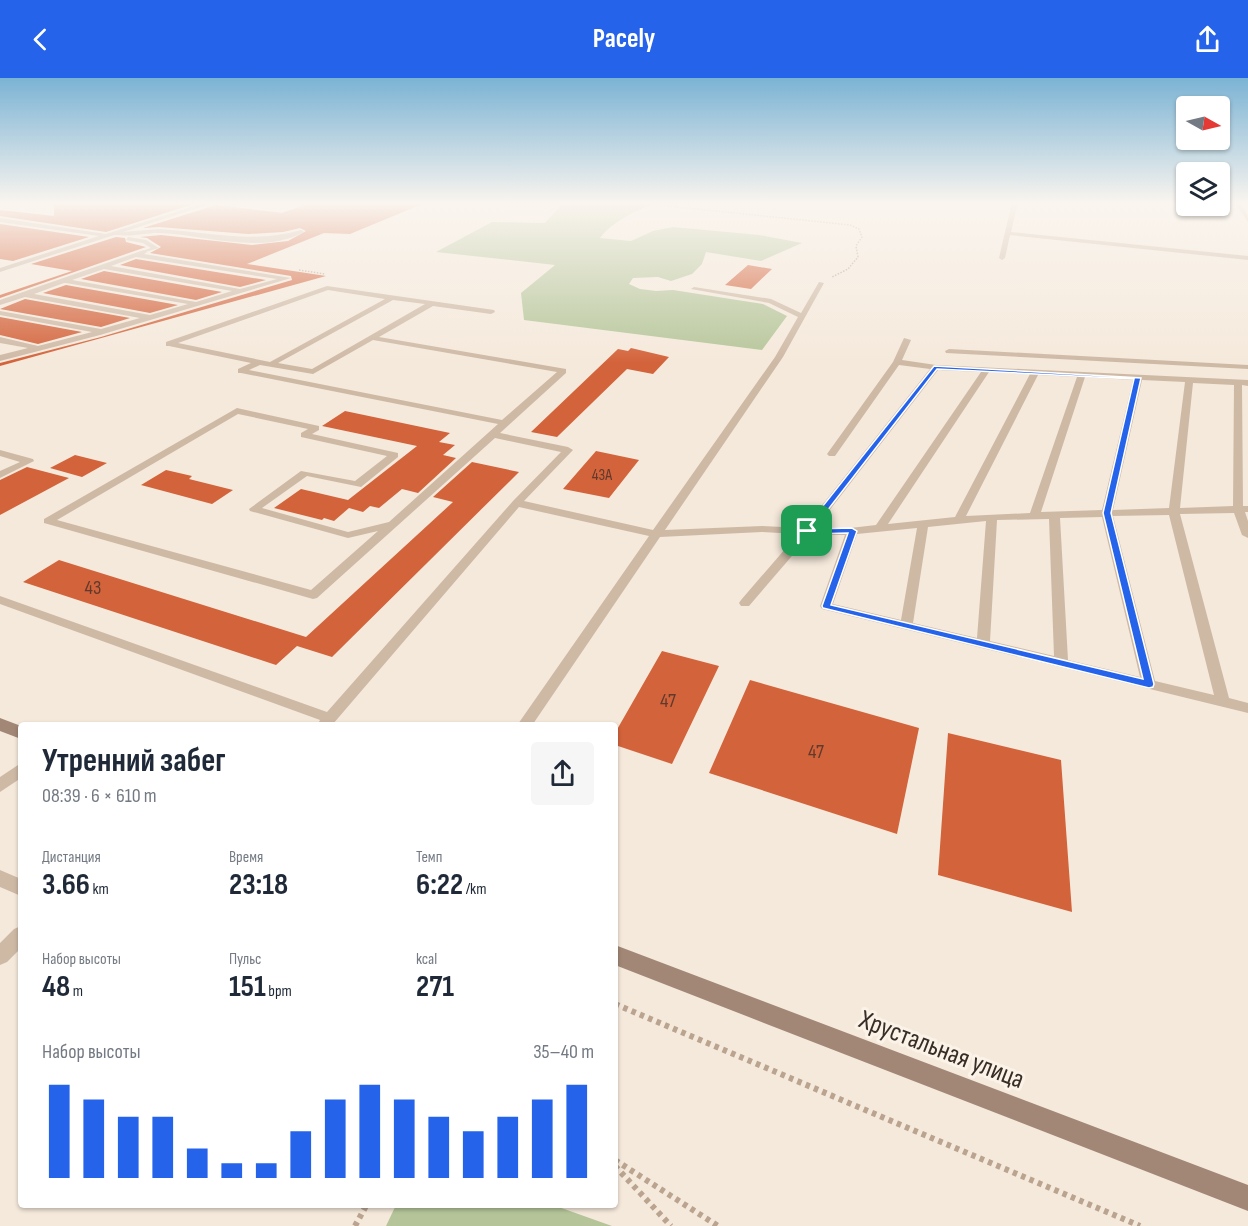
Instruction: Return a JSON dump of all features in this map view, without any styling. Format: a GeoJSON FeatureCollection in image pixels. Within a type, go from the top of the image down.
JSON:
{"type":"FeatureCollection","features":[{"type":"Feature","properties":{"kind":"street"},"geometry":{"type":"LineString","coordinates":[[0,270],[44,256]]}},
{"type":"Feature","properties":{"kind":"street"},"geometry":{"type":"LineString","coordinates":[[0,303],[134,256]]}},
{"type":"Feature","properties":{"kind":"street"},"geometry":{"type":"LineString","coordinates":[[0,358],[151,318],[287,278],[140,256]]}},
{"type":"Feature","properties":{"kind":"street"},"geometry":{"type":"LineString","coordinates":[[101,267],[243,291]]}},
{"type":"Feature","properties":{"kind":"street"},"geometry":{"type":"LineString","coordinates":[[63,280],[199,304]]}},
{"type":"Feature","properties":{"kind":"street"},"geometry":{"type":"LineString","coordinates":[[24,294],[151,318]]}},
{"type":"Feature","properties":{"kind":"street"},"geometry":{"type":"LineString","coordinates":[[0,313],[104,331]]}},
{"type":"Feature","properties":{"kind":"street"},"geometry":{"type":"LineString","coordinates":[[0,340],[40,348]]}},
{"type":"Feature","properties":{"kind":"street"},"geometry":{"type":"LineString","coordinates":[[0,724],[18,732]]}},
{"type":"Feature","properties":{"kind":"street","name":"Хрустальная улица"},"geometry":{"type":"LineString","coordinates":[[618,956],[1248,1198]]}},
{"type":"Feature","properties":{"kind":"lane"},"geometry":{"type":"LineString","coordinates":[[1225,256],[1248,258]]}},
{"type":"Feature","properties":{"kind":"lane"},"geometry":{"type":"LineString","coordinates":[[526,722],[779,357],[821,283]]}},
{"type":"Feature","properties":{"kind":"lane"},"geometry":{"type":"LineString","coordinates":[[432,303],[313,372],[169,344],[327,288],[393,297],[491,312]]}},
{"type":"Feature","properties":{"kind":"lane"},"geometry":{"type":"LineString","coordinates":[[694,289],[771,300],[802,316]]}},
{"type":"Feature","properties":{"kind":"lane"},"geometry":{"type":"LineString","coordinates":[[271,364],[393,297]]}},
{"type":"Feature","properties":{"kind":"lane"},"geometry":{"type":"LineString","coordinates":[[372,338],[563,371],[493,435],[393,524],[313,595],[48,521],[237,411],[316,428],[304,435],[395,454],[357,485],[305,473],[254,509],[348,535],[393,524]]}},
{"type":"Feature","properties":{"kind":"lane"},"geometry":{"type":"LineString","coordinates":[[832,454],[897,362],[908,340]]}},
{"type":"Feature","properties":{"kind":"lane"},"geometry":{"type":"LineString","coordinates":[[949,351],[1248,367]]}},
{"type":"Feature","properties":{"kind":"lane"},"geometry":{"type":"LineString","coordinates":[[259,362],[241,371],[504,423]]}},
{"type":"Feature","properties":{"kind":"lane"},"geometry":{"type":"LineString","coordinates":[[897,362],[936,367],[1243,383],[1243,509],[1248,535]]}},
{"type":"Feature","properties":{"kind":"lane"},"geometry":{"type":"LineString","coordinates":[[746,603],[807,531],[936,367]]}},
{"type":"Feature","properties":{"kind":"lane"},"geometry":{"type":"LineString","coordinates":[[880,528],[988,368]]}},
{"type":"Feature","properties":{"kind":"lane"},"geometry":{"type":"LineString","coordinates":[[959,520],[1035,373]]}},
{"type":"Feature","properties":{"kind":"lane"},"geometry":{"type":"LineString","coordinates":[[1034,516],[1082,375]]}},
{"type":"Feature","properties":{"kind":"lane"},"geometry":{"type":"LineString","coordinates":[[1138,378],[1107,513],[1149,684]]}},
{"type":"Feature","properties":{"kind":"lane"},"geometry":{"type":"LineString","coordinates":[[1189,380],[1174,511],[1223,702]]}},
{"type":"Feature","properties":{"kind":"lane"},"geometry":{"type":"LineString","coordinates":[[0,600],[324,720],[517,503],[568,450],[493,435]]}},
{"type":"Feature","properties":{"kind":"lane"},"geometry":{"type":"LineString","coordinates":[[0,453],[29,461],[0,475]]}},
{"type":"Feature","properties":{"kind":"lane"},"geometry":{"type":"LineString","coordinates":[[517,503],[656,534],[762,529],[852,531],[992,517],[1243,509]]}},
{"type":"Feature","properties":{"kind":"lane"},"geometry":{"type":"LineString","coordinates":[[1054,515],[1061,663]]}},
{"type":"Feature","properties":{"kind":"lane"},"geometry":{"type":"LineString","coordinates":[[983,644],[992,517]]}},
{"type":"Feature","properties":{"kind":"lane"},"geometry":{"type":"LineString","coordinates":[[906,626],[923,524]]}},
{"type":"Feature","properties":{"kind":"lane"},"geometry":{"type":"LineString","coordinates":[[852,531],[826,606],[1248,708]]}},
{"type":"Feature","properties":{"kind":"lane"},"geometry":{"type":"LineString","coordinates":[[0,786],[18,771]]}},
{"type":"Feature","properties":{"kind":"lane"},"geometry":{"type":"LineString","coordinates":[[0,878],[18,887]]}},
{"type":"Feature","properties":{"kind":"lane"},"geometry":{"type":"LineString","coordinates":[[0,956],[18,938]]}},
{"type":"Feature","properties":{"kind":"path"},"geometry":{"type":"LineString","coordinates":[[821,283],[848,269],[858,256]]}},
{"type":"Feature","properties":{"kind":"path"},"geometry":{"type":"LineString","coordinates":[[618,1005],[1140,1226]]}},
{"type":"Feature","properties":{"kind":"path"},"geometry":{"type":"LineString","coordinates":[[618,1162],[718,1226]]}},
{"type":"Feature","properties":{"kind":"path"},"geometry":{"type":"LineString","coordinates":[[618,1169],[671,1226]]}},
{"type":"Feature","properties":{"kind":"path"},"geometry":{"type":"LineString","coordinates":[[355,1226],[365,1208]]}},
{"type":"Feature","properties":{"kind":"green space"},"geometry":{"type":"Polygon","coordinates":[[[469,256],[705,256],[702,264],[692,274],[671,281],[658,277],[633,278],[629,284],[640,289],[673,290],[763,304],[787,316],[762,350],[524,320],[521,293],[555,265],[469,256]]]}},
{"type":"Feature","properties":{"kind":"green space"},"geometry":{"type":"Polygon","coordinates":[[[728,256],[773,256],[761,261],[728,256]]]}},
{"type":"Feature","properties":{"kind":"green space"},"geometry":{"type":"Polygon","coordinates":[[[395,1208],[561,1208],[612,1226],[386,1226],[395,1208]]]}},
{"type":"Feature","properties":{"kind":"building"},"geometry":{"type":"Polygon","coordinates":[[[0,256],[30,256],[13,261],[0,259],[0,256]]]}},
{"type":"Feature","properties":{"kind":"building"},"geometry":{"type":"Polygon","coordinates":[[[58,256],[121,256],[0,298],[0,295],[72,271],[31,264],[58,256]]]}},
{"type":"Feature","properties":{"kind":"building"},"geometry":{"type":"Polygon","coordinates":[[[166,256],[268,256],[247,264],[326,276],[0,366],[0,363],[101,337],[292,280],[291,276],[166,256]]]}},
{"type":"Feature","properties":{"kind":"building"},"geometry":{"type":"Polygon","coordinates":[[[136,259],[266,280],[240,287],[120,265],[136,259]]]}},
{"type":"Feature","properties":{"kind":"building"},"geometry":{"type":"Polygon","coordinates":[[[748,265],[772,269],[751,289],[725,285],[748,265]]]}},
{"type":"Feature","properties":{"kind":"building"},"geometry":{"type":"Polygon","coordinates":[[[104,271],[222,292],[196,300],[81,279],[104,271]]]}},
{"type":"Feature","properties":{"kind":"building"},"geometry":{"type":"Polygon","coordinates":[[[66,285],[178,305],[150,313],[43,293],[66,285]]]}},
{"type":"Feature","properties":{"kind":"building"},"geometry":{"type":"Polygon","coordinates":[[[25,299],[130,318],[101,327],[0,309],[25,299]]]}},
{"type":"Feature","properties":{"kind":"building"},"geometry":{"type":"Polygon","coordinates":[[[0,317],[82,332],[38,344],[0,335],[0,317]]]}},
{"type":"Feature","properties":{"kind":"building"},"geometry":{"type":"Polygon","coordinates":[[[631,348],[669,357],[653,374],[627,369],[557,437],[531,432],[618,349],[628,351],[631,348]]]}},
{"type":"Feature","properties":{"kind":"building"},"geometry":{"type":"Polygon","coordinates":[[[345,411],[450,433],[439,442],[455,445],[443,455],[456,458],[418,493],[402,489],[379,508],[370,506],[363,512],[349,508],[334,521],[274,508],[301,489],[348,500],[417,446],[322,426],[345,411]]]}},
{"type":"Feature","properties":{"kind":"building"},"geometry":{"type":"Polygon","coordinates":[[[596,451],[639,460],[609,498],[563,489],[596,451]]]}},
{"type":"Feature","properties":{"kind":"building"},"geometry":{"type":"Polygon","coordinates":[[[75,455],[107,463],[82,477],[50,468],[75,455]]]}},
{"type":"Feature","properties":{"kind":"building"},"geometry":{"type":"Polygon","coordinates":[[[472,462],[519,472],[332,657],[297,646],[276,665],[23,582],[59,560],[306,637],[453,502],[433,497],[472,462]]]}},
{"type":"Feature","properties":{"kind":"building"},"geometry":{"type":"Polygon","coordinates":[[[27,467],[69,478],[0,515],[0,480],[27,467]]]}},
{"type":"Feature","properties":{"kind":"building"},"geometry":{"type":"Polygon","coordinates":[[[166,470],[192,476],[189,479],[233,490],[212,504],[141,485],[166,470]]]}},
{"type":"Feature","properties":{"kind":"building"},"geometry":{"type":"Polygon","coordinates":[[[662,651],[719,666],[672,764],[618,746],[618,728],[662,651]]]}},
{"type":"Feature","properties":{"kind":"building"},"geometry":{"type":"Polygon","coordinates":[[[750,680],[919,728],[897,834],[709,773],[750,680]]]}},
{"type":"Feature","properties":{"kind":"building"},"geometry":{"type":"Polygon","coordinates":[[[948,733],[1061,760],[1072,912],[938,875],[948,733]]]}},
{"type":"Feature","properties":{"kind":"route"},"geometry":{"type":"LineString","coordinates":[[936,367],[988,368],[1035,373],[1138,378],[1107,513],[1149,684],[826,606],[852,531],[833,533],[807,531],[936,367]]}}]}
